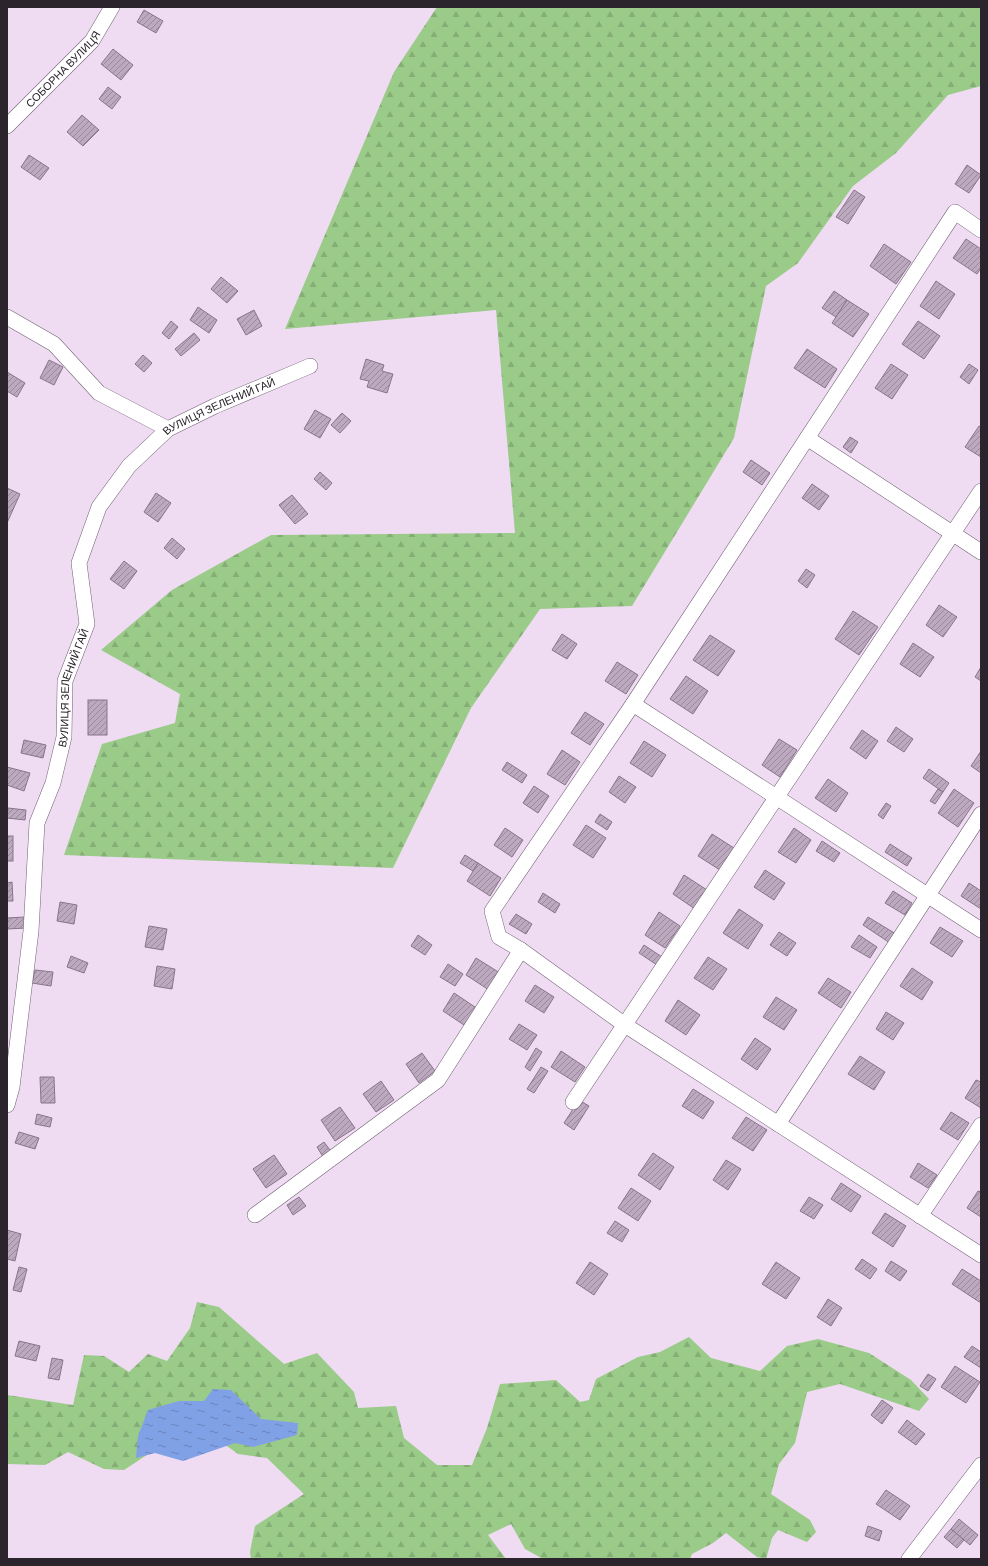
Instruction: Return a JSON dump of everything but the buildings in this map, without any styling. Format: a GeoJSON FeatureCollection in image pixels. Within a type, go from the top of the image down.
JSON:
{"type":"FeatureCollection","features":[{"type":"Feature","properties":{"kind":"street","name":"СОБОРНА ВУЛИЦЯ"},"geometry":{"type":"LineString","coordinates":[[7,126],[92,41],[112,7]]}},
{"type":"Feature","properties":{"kind":"street"},"geometry":{"type":"LineString","coordinates":[[981,230],[955,212],[633,704],[492,911],[499,937],[521,950],[625,1025],[981,1255]]}},
{"type":"Feature","properties":{"kind":"street"},"geometry":{"type":"LineString","coordinates":[[7,317],[54,344],[99,393],[168,429]]}},
{"type":"Feature","properties":{"kind":"street","name":"ВУЛИЦЯ ЗЕЛЕНИЙ ГАЙ"},"geometry":{"type":"LineString","coordinates":[[7,1105],[12,1087],[31,931],[37,823],[53,783],[64,737],[65,681],[87,624],[79,563],[99,507],[129,466],[168,429],[215,406],[310,366]]}},
{"type":"Feature","properties":{"kind":"street"},"geometry":{"type":"LineString","coordinates":[[808,438],[981,552]]}},
{"type":"Feature","properties":{"kind":"street"},"geometry":{"type":"LineString","coordinates":[[573,1102],[981,491]]}},
{"type":"Feature","properties":{"kind":"street"},"geometry":{"type":"LineString","coordinates":[[633,704],[981,930]]}},
{"type":"Feature","properties":{"kind":"street"},"geometry":{"type":"LineString","coordinates":[[778,1124],[981,814]]}},
{"type":"Feature","properties":{"kind":"street"},"geometry":{"type":"LineString","coordinates":[[255,1215],[438,1080],[521,950]]}},
{"type":"Feature","properties":{"kind":"street"},"geometry":{"type":"LineString","coordinates":[[920,1216],[981,1125]]}},
{"type":"Feature","properties":{"kind":"street"},"geometry":{"type":"LineString","coordinates":[[909,1559],[981,1465]]}},
{"type":"Feature","properties":{"kind":"green space"},"geometry":{"type":"Polygon","coordinates":[[[437,7],[981,7],[981,86],[948,95],[896,153],[853,186],[798,263],[766,286],[734,438],[632,606],[540,609],[471,708],[393,868],[64,855],[102,744],[175,723],[180,694],[101,650],[172,590],[271,535],[515,533],[496,310],[285,329],[394,72],[437,7]]]}},
{"type":"Feature","properties":{"kind":"green space"},"geometry":{"type":"Polygon","coordinates":[[[197,1302],[219,1307],[284,1364],[317,1353],[354,1392],[358,1408],[396,1406],[404,1438],[437,1465],[472,1465],[487,1428],[500,1384],[556,1380],[580,1402],[589,1400],[596,1379],[638,1357],[660,1352],[689,1337],[711,1358],[760,1371],[787,1346],[818,1339],[869,1353],[911,1380],[929,1399],[919,1411],[840,1384],[807,1392],[795,1443],[779,1464],[771,1494],[810,1520],[816,1532],[807,1542],[778,1530],[772,1538],[766,1559],[757,1557],[726,1533],[713,1543],[692,1554],[690,1559],[543,1559],[525,1549],[511,1524],[488,1535],[506,1559],[251,1559],[250,1552],[255,1526],[304,1494],[267,1458],[238,1454],[205,1430],[171,1439],[124,1470],[104,1469],[68,1452],[45,1465],[7,1464],[7,1395],[73,1405],[84,1355],[104,1356],[129,1372],[148,1354],[167,1361],[190,1328],[197,1302]]]}},
{"type":"Feature","properties":{"kind":"water"},"geometry":{"type":"Polygon","coordinates":[[[213,1389],[231,1390],[261,1419],[298,1423],[297,1435],[253,1447],[235,1443],[183,1461],[155,1453],[136,1458],[138,1436],[148,1410],[179,1401],[204,1401],[213,1389]]]}}]}
